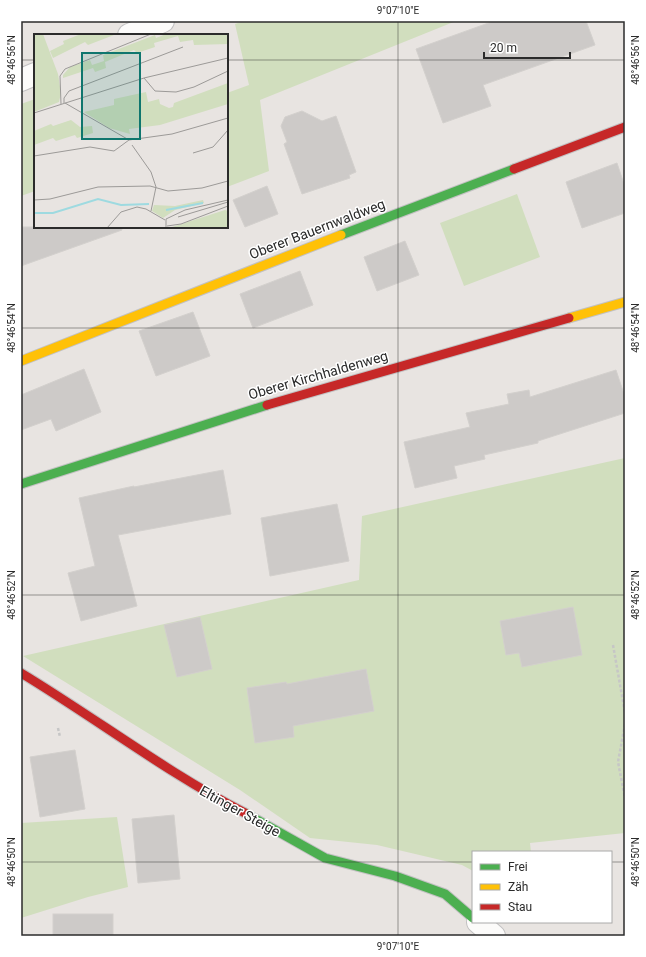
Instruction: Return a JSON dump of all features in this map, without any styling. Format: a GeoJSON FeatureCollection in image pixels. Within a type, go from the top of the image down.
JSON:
{"type":"FeatureCollection","features":[{"type":"Feature","properties":{"kind":"street"},"geometry":{"type":"LineString","coordinates":[[131,34],[163,21]]}},
{"type":"Feature","properties":{"kind":"street"},"geometry":{"type":"LineString","coordinates":[[21,80],[34,74]]}},
{"type":"Feature","properties":{"kind":"street","name":"Oberer Bauernwaldweg"},"geometry":{"type":"LineString","coordinates":[[21,361],[391,215],[625,127]]}},
{"type":"Feature","properties":{"kind":"street","name":"Oberer Kirchhaldenweg"},"geometry":{"type":"LineString","coordinates":[[21,484],[232,414],[625,302]]}},
{"type":"Feature","properties":{"kind":"street","name":"Eltinger Steige"},"geometry":{"type":"LineString","coordinates":[[21,673],[64,699],[147,756],[201,790],[255,818],[325,858],[395,876],[445,894],[472,917]]}},
{"type":"Feature","properties":{"kind":"street"},"geometry":{"type":"LineString","coordinates":[[479,923],[494,936]]}},
{"type":"Feature","properties":{"kind":"path"},"geometry":{"type":"LineString","coordinates":[[613,645],[625,714]]}},
{"type":"Feature","properties":{"kind":"path"},"geometry":{"type":"LineString","coordinates":[[625,724],[618,762],[625,798]]}},
{"type":"Feature","properties":{"kind":"green space"},"geometry":{"type":"Polygon","coordinates":[[[244,21],[456,21],[260,100],[269,171],[228,187],[228,93],[249,85],[235,24],[244,21]]]}},
{"type":"Feature","properties":{"kind":"green space"},"geometry":{"type":"Polygon","coordinates":[[[34,99],[34,191],[21,196],[21,104],[34,99]]]}},
{"type":"Feature","properties":{"kind":"green space"},"geometry":{"type":"Polygon","coordinates":[[[517,194],[540,257],[464,286],[440,223],[517,194]]]}},
{"type":"Feature","properties":{"kind":"green space"},"geometry":{"type":"Polygon","coordinates":[[[625,458],[625,833],[530,843],[531,851],[472,851],[472,870],[462,865],[377,845],[310,838],[240,790],[23,656],[359,580],[362,516],[625,458]]]}},
{"type":"Feature","properties":{"kind":"green space"},"geometry":{"type":"Polygon","coordinates":[[[117,817],[128,887],[88,897],[21,918],[21,823],[117,817]]]}},
{"type":"Feature","properties":{"kind":"building"},"geometry":{"type":"Polygon","coordinates":[[[494,21],[586,21],[595,45],[483,85],[491,106],[443,123],[416,49],[494,21]]]}},
{"type":"Feature","properties":{"kind":"building"},"geometry":{"type":"Polygon","coordinates":[[[302,111],[322,121],[336,116],[356,172],[349,175],[350,178],[302,194],[284,144],[287,142],[281,126],[285,117],[302,111]]]}},
{"type":"Feature","properties":{"kind":"building"},"geometry":{"type":"Polygon","coordinates":[[[617,163],[625,187],[625,213],[582,228],[566,182],[617,163]]]}},
{"type":"Feature","properties":{"kind":"building"},"geometry":{"type":"Polygon","coordinates":[[[267,186],[278,214],[245,227],[233,200],[267,186]]]}},
{"type":"Feature","properties":{"kind":"building"},"geometry":{"type":"Polygon","coordinates":[[[21,227],[121,228],[122,230],[21,266],[21,227]]]}},
{"type":"Feature","properties":{"kind":"building"},"geometry":{"type":"Polygon","coordinates":[[[405,241],[419,275],[377,291],[364,257],[405,241]]]}},
{"type":"Feature","properties":{"kind":"building"},"geometry":{"type":"Polygon","coordinates":[[[300,271],[313,305],[253,328],[240,294],[300,271]]]}},
{"type":"Feature","properties":{"kind":"building"},"geometry":{"type":"Polygon","coordinates":[[[193,312],[210,356],[156,376],[139,331],[193,312]]]}},
{"type":"Feature","properties":{"kind":"building"},"geometry":{"type":"Polygon","coordinates":[[[84,369],[101,412],[56,431],[51,419],[21,430],[21,395],[84,369]]]}},
{"type":"Feature","properties":{"kind":"building"},"geometry":{"type":"Polygon","coordinates":[[[616,370],[625,397],[625,413],[538,441],[538,443],[484,455],[485,459],[454,466],[457,478],[415,488],[404,442],[470,427],[466,413],[509,404],[507,394],[529,390],[530,397],[616,370]]]}},
{"type":"Feature","properties":{"kind":"building"},"geometry":{"type":"Polygon","coordinates":[[[223,470],[231,514],[118,535],[137,606],[81,621],[68,573],[95,566],[79,498],[134,486],[223,470]]]}},
{"type":"Feature","properties":{"kind":"building"},"geometry":{"type":"Polygon","coordinates":[[[337,504],[349,561],[270,576],[261,518],[337,504]]]}},
{"type":"Feature","properties":{"kind":"building"},"geometry":{"type":"Polygon","coordinates":[[[573,607],[582,655],[522,667],[519,653],[506,655],[500,621],[573,607]]]}},
{"type":"Feature","properties":{"kind":"building"},"geometry":{"type":"Polygon","coordinates":[[[200,617],[212,669],[177,677],[164,625],[200,617]]]}},
{"type":"Feature","properties":{"kind":"building"},"geometry":{"type":"Polygon","coordinates":[[[366,669],[374,711],[293,726],[294,737],[255,743],[247,688],[286,682],[287,684],[366,669]]]}},
{"type":"Feature","properties":{"kind":"building"},"geometry":{"type":"Polygon","coordinates":[[[75,750],[85,809],[40,817],[30,757],[75,750]]]}},
{"type":"Feature","properties":{"kind":"building"},"geometry":{"type":"Polygon","coordinates":[[[174,815],[180,879],[138,883],[132,819],[174,815]]]}},
{"type":"Feature","properties":{"kind":"building"},"geometry":{"type":"Polygon","coordinates":[[[53,914],[113,914],[113,936],[53,936],[53,914]]]}},
{"type":"Feature","properties":{"kind":"traffic: fast"},"geometry":{"type":"LineString","coordinates":[[341,235],[514,169]]}},
{"type":"Feature","properties":{"kind":"traffic: fast"},"geometry":{"type":"LineString","coordinates":[[21,484],[267,405]]}},
{"type":"Feature","properties":{"kind":"traffic: fast"},"geometry":{"type":"LineString","coordinates":[[245,813],[325,858],[395,876],[445,894],[472,917]]}},
{"type":"Feature","properties":{"kind":"traffic: slow"},"geometry":{"type":"LineString","coordinates":[[21,361],[341,235]]}},
{"type":"Feature","properties":{"kind":"traffic: slow"},"geometry":{"type":"LineString","coordinates":[[569,318],[625,302]]}},
{"type":"Feature","properties":{"kind":"traffic: jam"},"geometry":{"type":"LineString","coordinates":[[514,169],[625,127]]}},
{"type":"Feature","properties":{"kind":"traffic: jam"},"geometry":{"type":"LineString","coordinates":[[267,405],[569,318]]}},
{"type":"Feature","properties":{"kind":"traffic: jam"},"geometry":{"type":"LineString","coordinates":[[21,673],[159,763],[245,813]]}}]}
